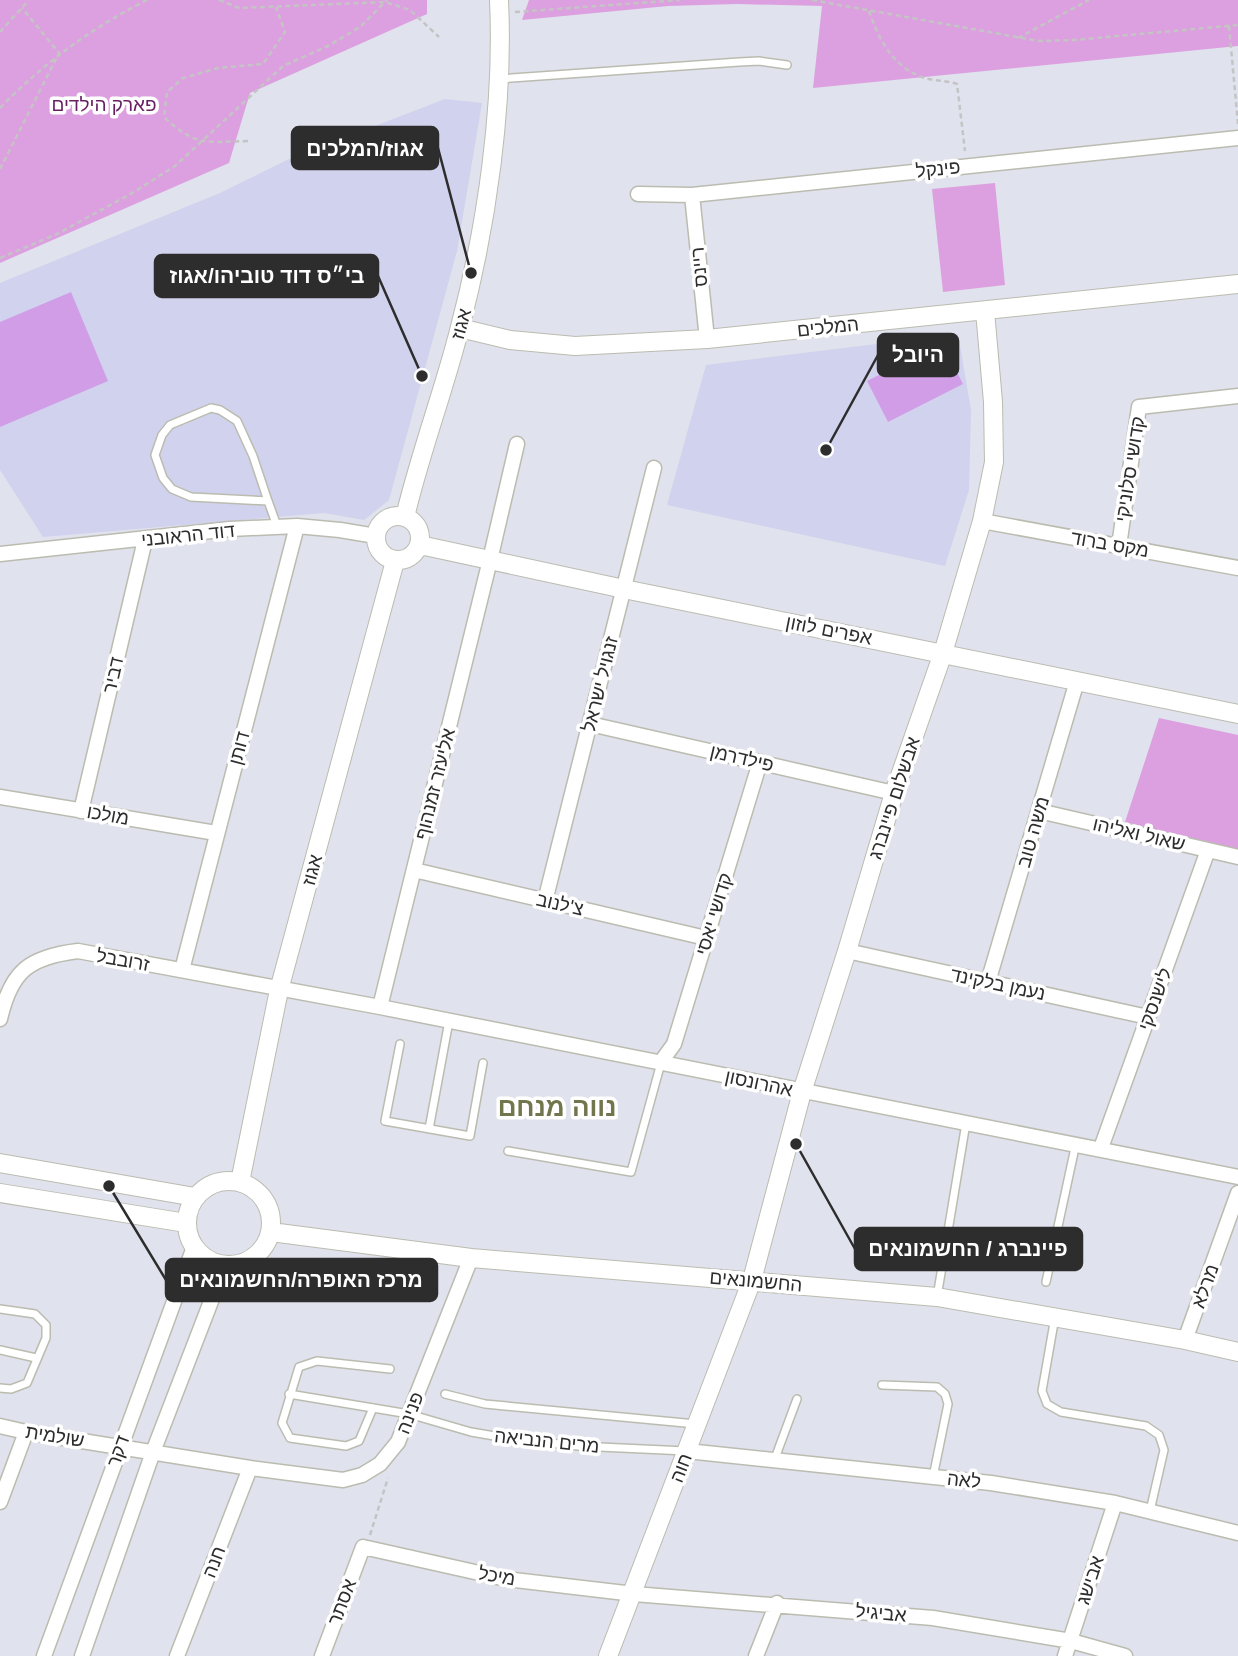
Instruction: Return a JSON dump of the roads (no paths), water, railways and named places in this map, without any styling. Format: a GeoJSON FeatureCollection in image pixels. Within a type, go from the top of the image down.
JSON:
{"type":"FeatureCollection","features":[{"type":"Feature","properties":{"kind":"street","name":"אגוז"},"geometry":{"type":"LineString","coordinates":[[405,517],[460,328],[476,261],[495,133],[499,6]]}},
{"type":"Feature","properties":{"kind":"street","name":"פינקל"},"geometry":{"type":"LineString","coordinates":[[638,194],[692,195],[1238,138]]}},
{"type":"Feature","properties":{"kind":"street","name":"ריינס"},"geometry":{"type":"LineString","coordinates":[[692,195],[707,339]]}},
{"type":"Feature","properties":{"kind":"street","name":"המלכים"},"geometry":{"type":"LineString","coordinates":[[460,328],[510,340],[575,346],[707,339],[1238,284]]}},
{"type":"Feature","properties":{"kind":"street","name":"אבשלום פיינברג"},"geometry":{"type":"LineString","coordinates":[[752,1280],[803,1092],[894,793],[943,653],[982,521],[994,461],[993,402],[985,311]]}},
{"type":"Feature","properties":{"kind":"street","name":"קדושי סלוניקי"},"geometry":{"type":"LineString","coordinates":[[1119,546],[1139,407],[1238,396]]}},
{"type":"Feature","properties":{"kind":"street","name":"אליעזר זמנהוף"},"geometry":{"type":"LineString","coordinates":[[380,1007],[517,444]]}},
{"type":"Feature","properties":{"kind":"street","name":"זנגויל ישראל"},"geometry":{"type":"LineString","coordinates":[[545,901],[654,468]]}},
{"type":"Feature","properties":{"kind":"street"},"geometry":{"type":"LineString","coordinates":[[405,517],[419,530],[420,545],[410,557],[395,561],[383,555],[376,536],[381,524],[386,520],[405,517]]}},
{"type":"Feature","properties":{"kind":"street","name":"מקס ברוד"},"geometry":{"type":"LineString","coordinates":[[982,521],[1238,568]]}},
{"type":"Feature","properties":{"kind":"street","name":"דוד הראובני"},"geometry":{"type":"LineString","coordinates":[[0,554],[230,529],[297,526],[376,536]]}},
{"type":"Feature","properties":{"kind":"street","name":"דותן"},"geometry":{"type":"LineString","coordinates":[[182,971],[297,526]]}},
{"type":"Feature","properties":{"kind":"street","name":"דביר"},"geometry":{"type":"LineString","coordinates":[[81,811],[145,540]]}},
{"type":"Feature","properties":{"kind":"street","name":"אפרים לוזון"},"geometry":{"type":"LineString","coordinates":[[420,545],[1238,714]]}},
{"type":"Feature","properties":{"kind":"street","name":"אגוז"},"geometry":{"type":"LineString","coordinates":[[240,1182],[279,990],[395,561]]}},
{"type":"Feature","properties":{"kind":"street","name":"משה טוב"},"geometry":{"type":"LineString","coordinates":[[988,982],[1077,681]]}},
{"type":"Feature","properties":{"kind":"street","name":"פילדרמן"},"geometry":{"type":"LineString","coordinates":[[590,724],[894,793]]}},
{"type":"Feature","properties":{"kind":"street","name":"קדושי יאסי"},"geometry":{"type":"LineString","coordinates":[[661,1062],[674,1044],[760,762]]}},
{"type":"Feature","properties":{"kind":"street","name":"מולכו"},"geometry":{"type":"LineString","coordinates":[[0,797],[216,834]]}},
{"type":"Feature","properties":{"kind":"street","name":"שאול ואליהו"},"geometry":{"type":"LineString","coordinates":[[1039,811],[1238,857]]}},
{"type":"Feature","properties":{"kind":"street","name":"לישנסקי"},"geometry":{"type":"LineString","coordinates":[[1101,1148],[1208,850]]}},
{"type":"Feature","properties":{"kind":"street","name":"צ'לנוב"},"geometry":{"type":"LineString","coordinates":[[414,870],[706,938]]}},
{"type":"Feature","properties":{"kind":"street","name":"זרובבל"},"geometry":{"type":"LineString","coordinates":[[0,1019],[6,994],[20,973],[35,962],[54,954],[78,951],[279,990]]}},
{"type":"Feature","properties":{"kind":"street","name":"נעמן בלקינד"},"geometry":{"type":"LineString","coordinates":[[847,951],[1148,1017]]}},
{"type":"Feature","properties":{"kind":"street","name":"אהרונסון"},"geometry":{"type":"LineString","coordinates":[[279,990],[380,1007],[1238,1177]]}},
{"type":"Feature","properties":{"kind":"street"},"geometry":{"type":"LineString","coordinates":[[0,1163],[195,1198]]}},
{"type":"Feature","properties":{"kind":"street"},"geometry":{"type":"LineString","coordinates":[[215,1182],[240,1182],[250,1186],[266,1201],[272,1221],[271,1232],[267,1243],[249,1261],[225,1265],[213,1262],[202,1256],[194,1247],[186,1223],[190,1205],[204,1189],[215,1182]]}},
{"type":"Feature","properties":{"kind":"street"},"geometry":{"type":"LineString","coordinates":[[0,1193],[186,1223]]}},
{"type":"Feature","properties":{"kind":"street","name":"מרלא"},"geometry":{"type":"LineString","coordinates":[[1185,1340],[1238,1193]]}},
{"type":"Feature","properties":{"kind":"street","name":"החשמונאים"},"geometry":{"type":"LineString","coordinates":[[271,1232],[471,1258],[937,1297],[1185,1340],[1238,1352]]}},
{"type":"Feature","properties":{"kind":"street","name":"דקר"},"geometry":{"type":"LineString","coordinates":[[44,1656],[194,1247]]}},
{"type":"Feature","properties":{"kind":"street","name":"פנינה"},"geometry":{"type":"LineString","coordinates":[[153,1451],[250,1468],[343,1480],[362,1475],[380,1464],[398,1442],[471,1258]]}},
{"type":"Feature","properties":{"kind":"street","name":"דקר"},"geometry":{"type":"LineString","coordinates":[[82,1656],[153,1451],[225,1265]]}},
{"type":"Feature","properties":{"kind":"street","name":"חוה"},"geometry":{"type":"LineString","coordinates":[[608,1656],[634,1594],[752,1280]]}},
{"type":"Feature","properties":{"kind":"street","name":"שולמית"},"geometry":{"type":"LineString","coordinates":[[0,1426],[153,1451]]}},
{"type":"Feature","properties":{"kind":"street"},"geometry":{"type":"LineString","coordinates":[[0,1502],[26,1432]]}},
{"type":"Feature","properties":{"kind":"street","name":"לאה"},"geometry":{"type":"LineString","coordinates":[[687,1451],[991,1483],[1115,1503],[1238,1533]]}},
{"type":"Feature","properties":{"kind":"street","name":"חנה"},"geometry":{"type":"LineString","coordinates":[[177,1656],[250,1468]]}},
{"type":"Feature","properties":{"kind":"street","name":"אבישג"},"geometry":{"type":"LineString","coordinates":[[1065,1656],[1115,1503]]}},
{"type":"Feature","properties":{"kind":"street","name":"מיכל"},"geometry":{"type":"LineString","coordinates":[[365,1548],[506,1579],[634,1594]]}},
{"type":"Feature","properties":{"kind":"street","name":"אסתר"},"geometry":{"type":"LineString","coordinates":[[322,1656],[365,1548]]}},
{"type":"Feature","properties":{"kind":"street","name":"אביגיל"},"geometry":{"type":"LineString","coordinates":[[634,1594],[933,1618],[1071,1640],[1125,1656]]}},
{"type":"Feature","properties":{"kind":"street"},"geometry":{"type":"LineString","coordinates":[[756,1656],[777,1604]]}},
{"type":"Feature","properties":{"kind":"lane"},"geometry":{"type":"LineString","coordinates":[[498,79],[759,61],[787,65]]}},
{"type":"Feature","properties":{"kind":"lane"},"geometry":{"type":"LineString","coordinates":[[268,501],[191,497],[172,489],[163,478],[155,455],[162,435],[170,425],[212,408],[237,421],[253,456],[277,527]]}},
{"type":"Feature","properties":{"kind":"lane"},"geometry":{"type":"LineString","coordinates":[[429,1129],[449,1021]]}},
{"type":"Feature","properties":{"kind":"lane"},"geometry":{"type":"LineString","coordinates":[[400,1044],[385,1121],[470,1136],[484,1063]]}},
{"type":"Feature","properties":{"kind":"lane"},"geometry":{"type":"LineString","coordinates":[[508,1151],[631,1172],[661,1062]]}},
{"type":"Feature","properties":{"kind":"lane"},"geometry":{"type":"LineString","coordinates":[[937,1297],[966,1122]]}},
{"type":"Feature","properties":{"kind":"lane"},"geometry":{"type":"LineString","coordinates":[[1046,1282],[1076,1143]]}},
{"type":"Feature","properties":{"kind":"lane"},"geometry":{"type":"LineString","coordinates":[[0,1309],[34,1314],[46,1325],[46,1338],[27,1383],[11,1389],[0,1388]]}},
{"type":"Feature","properties":{"kind":"lane"},"geometry":{"type":"LineString","coordinates":[[1055,1317],[1042,1391],[1047,1404],[1061,1412],[1146,1426],[1159,1435],[1164,1450],[1150,1512]]}},
{"type":"Feature","properties":{"kind":"lane"},"geometry":{"type":"LineString","coordinates":[[0,1350],[36,1358]]}},
{"type":"Feature","properties":{"kind":"lane"},"geometry":{"type":"LineString","coordinates":[[373,1408],[359,1441],[346,1446],[290,1438],[282,1423],[299,1367],[317,1361],[390,1369]]}},
{"type":"Feature","properties":{"kind":"lane"},"geometry":{"type":"LineString","coordinates":[[882,1385],[937,1387],[945,1394],[948,1404],[933,1477]]}},
{"type":"Feature","properties":{"kind":"lane","name":"מרים הנביאה"},"geometry":{"type":"LineString","coordinates":[[289,1394],[410,1414],[471,1432],[512,1439],[578,1446],[687,1451]]}},
{"type":"Feature","properties":{"kind":"lane"},"geometry":{"type":"LineString","coordinates":[[445,1394],[485,1404],[697,1424]]}},
{"type":"Feature","properties":{"kind":"lane"},"geometry":{"type":"LineString","coordinates":[[774,1461],[797,1399]]}},
{"type":"Feature","properties":{"kind":"place","name":"אגוז/המלכים"},"geometry":{"type":"Point","coordinates":[471,273]}},
{"type":"Feature","properties":{"kind":"place","name":"בי״ס דוד טוביהו/אגוז"},"geometry":{"type":"Point","coordinates":[422,376]}},
{"type":"Feature","properties":{"kind":"place","name":"היובל"},"geometry":{"type":"Point","coordinates":[826,450]}},
{"type":"Feature","properties":{"kind":"place","name":"פיינברג / החשמונאים"},"geometry":{"type":"Point","coordinates":[796,1144]}},
{"type":"Feature","properties":{"kind":"place","name":"מרכז האופרה/החשמונאים"},"geometry":{"type":"Point","coordinates":[109,1186]}},
{"type":"Feature","properties":{"kind":"district","name":"נווה מנחם"},"geometry":{"type":"Point","coordinates":[557,1107]}},
{"type":"Feature","properties":{"kind":"park label","name":"פארק הילדים"},"geometry":{"type":"Point","coordinates":[104,104]}}]}
